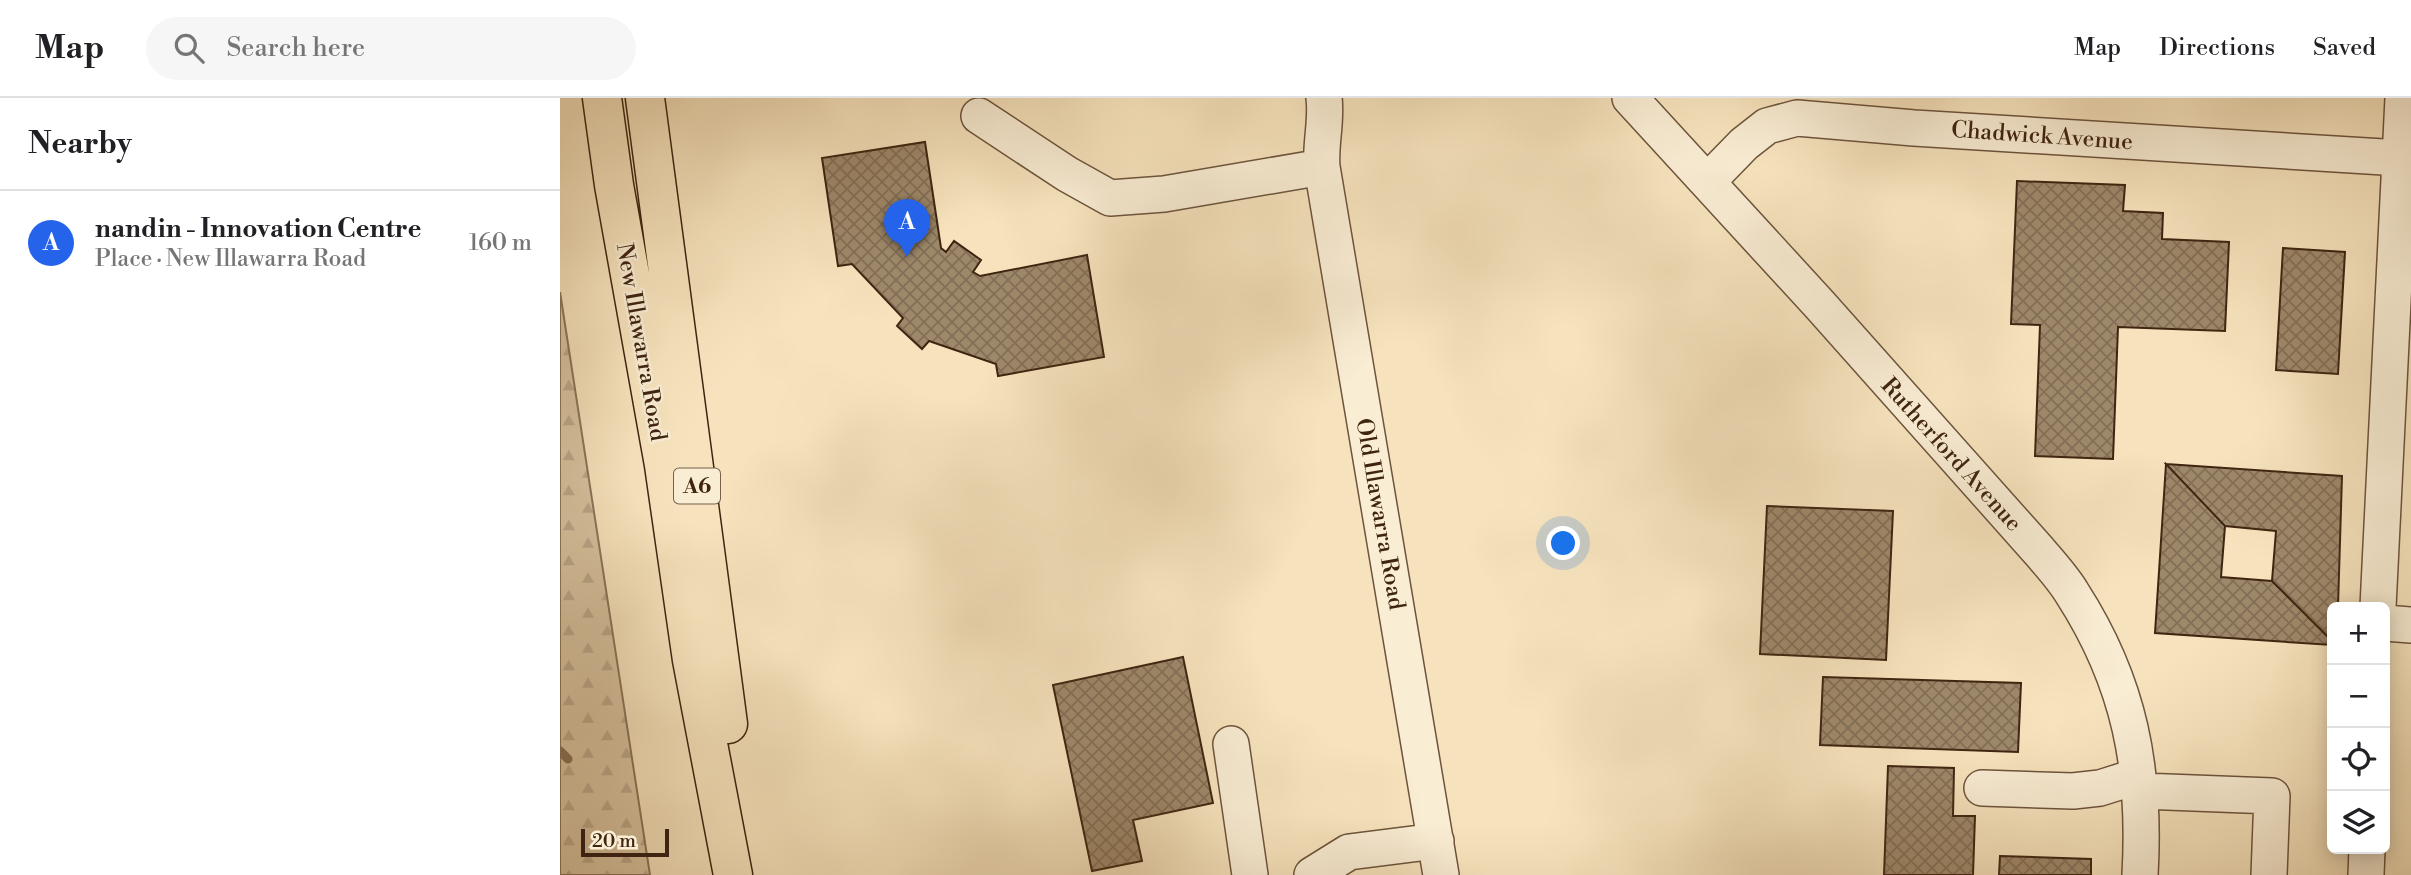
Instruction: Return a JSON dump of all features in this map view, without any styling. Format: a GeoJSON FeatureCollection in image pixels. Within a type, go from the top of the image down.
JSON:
{"type":"FeatureCollection","features":[{"type":"Feature","properties":{"kind":"highway","name":"New Illawarra Road"},"geometry":{"type":"LineString","coordinates":[[602,98],[614,185],[664,465],[692,660],[733,875]]}},
{"type":"Feature","properties":{"kind":"highway"},"geometry":{"type":"LineString","coordinates":[[609,98],[614,185]]}},
{"type":"Feature","properties":{"kind":"highway","name":"New Illawarra Road"},"geometry":{"type":"LineString","coordinates":[[645,98],[721,664],[746,875]]}},
{"type":"Feature","properties":{"kind":"lane","name":"Old Illawarra Road"},"geometry":{"type":"LineString","coordinates":[[1307,98],[1322,160],[1441,875]]}},
{"type":"Feature","properties":{"kind":"lane","name":"Old Illawarra Road"},"geometry":{"type":"LineString","coordinates":[[1322,160],[1324,98]]}},
{"type":"Feature","properties":{"kind":"lane","name":"Rutherford Avenue"},"geometry":{"type":"LineString","coordinates":[[1630,98],[2002,510],[2071,591],[2101,641],[2117,678],[2131,727],[2140,783],[2140,875]]}},
{"type":"Feature","properties":{"kind":"lane"},"geometry":{"type":"LineString","coordinates":[[2378,602],[2403,98]]}},
{"type":"Feature","properties":{"kind":"lane","name":"Chadwick Avenue"},"geometry":{"type":"LineString","coordinates":[[1707,182],[1744,144],[1760,112],[1797,118],[1941,114],[2400,158]]}},
{"type":"Feature","properties":{"kind":"lane"},"geometry":{"type":"LineString","coordinates":[[979,116],[1067,174],[1110,198],[1164,194],[1322,160]]}},
{"type":"Feature","properties":{"kind":"lane"},"geometry":{"type":"LineString","coordinates":[[2390,623],[2411,625]]}},
{"type":"Feature","properties":{"kind":"lane"},"geometry":{"type":"LineString","coordinates":[[1231,744],[1250,875]]}},
{"type":"Feature","properties":{"kind":"lane"},"geometry":{"type":"LineString","coordinates":[[1982,788],[2073,791],[2140,783],[2272,796],[2269,875]]}},
{"type":"Feature","properties":{"kind":"lane"},"geometry":{"type":"LineString","coordinates":[[1312,875],[1349,852],[1436,841]]}},
{"type":"Feature","properties":{"kind":"lane"},"geometry":{"type":"LineString","coordinates":[[2366,875],[2367,854]]}},
{"type":"Feature","properties":{"kind":"green space"},"geometry":{"type":"Polygon","coordinates":[[[560,292],[650,875],[560,875],[560,292]]]}},
{"type":"Feature","properties":{"kind":"building"},"geometry":{"type":"Polygon","coordinates":[[[925,142],[941,248],[946,252],[954,241],[981,260],[973,272],[980,276],[1087,255],[1104,357],[998,376],[996,364],[929,341],[922,349],[897,326],[903,318],[852,264],[838,266],[822,158],[925,142]]]}},
{"type":"Feature","properties":{"kind":"building"},"geometry":{"type":"Polygon","coordinates":[[[2017,181],[2125,185],[2123,211],[2163,213],[2162,239],[2229,242],[2225,331],[2118,327],[2113,459],[2035,456],[2040,325],[2011,324],[2017,181]]]}},
{"type":"Feature","properties":{"kind":"building"},"geometry":{"type":"Polygon","coordinates":[[[2283,248],[2345,252],[2338,374],[2276,370],[2283,248]]]}},
{"type":"Feature","properties":{"kind":"building"},"geometry":{"type":"Polygon","coordinates":[[[2166,464],[2225,526],[2221,577],[2272,581],[2327,636],[2327,645],[2155,633],[2166,464]]]}},
{"type":"Feature","properties":{"kind":"building"},"geometry":{"type":"Polygon","coordinates":[[[2166,464],[2342,476],[2338,602],[2327,602],[2327,636],[2272,581],[2276,531],[2225,526],[2166,464]]]}},
{"type":"Feature","properties":{"kind":"building"},"geometry":{"type":"Polygon","coordinates":[[[1767,506],[1893,511],[1886,660],[1760,654],[1767,506]]]}},
{"type":"Feature","properties":{"kind":"building"},"geometry":{"type":"Polygon","coordinates":[[[1183,657],[1213,803],[1133,820],[1142,861],[1092,871],[1053,685],[1183,657]]]}},
{"type":"Feature","properties":{"kind":"building"},"geometry":{"type":"Polygon","coordinates":[[[1823,677],[2021,683],[2018,752],[1820,745],[1823,677]]]}},
{"type":"Feature","properties":{"kind":"building"},"geometry":{"type":"Polygon","coordinates":[[[1888,766],[1954,768],[1953,816],[1975,816],[1973,875],[1884,875],[1888,766]]]}},
{"type":"Feature","properties":{"kind":"building"},"geometry":{"type":"Polygon","coordinates":[[[2000,856],[2091,859],[2091,875],[1999,875],[2000,856]]]}},
{"type":"Feature","properties":{"kind":"waterway"},"geometry":{"type":"LineString","coordinates":[[560,751],[568,759]]}},
{"type":"Feature","properties":{"kind":"place","name":"nandin - Innovation Centre"},"geometry":{"type":"Point","coordinates":[907,257]}}]}
